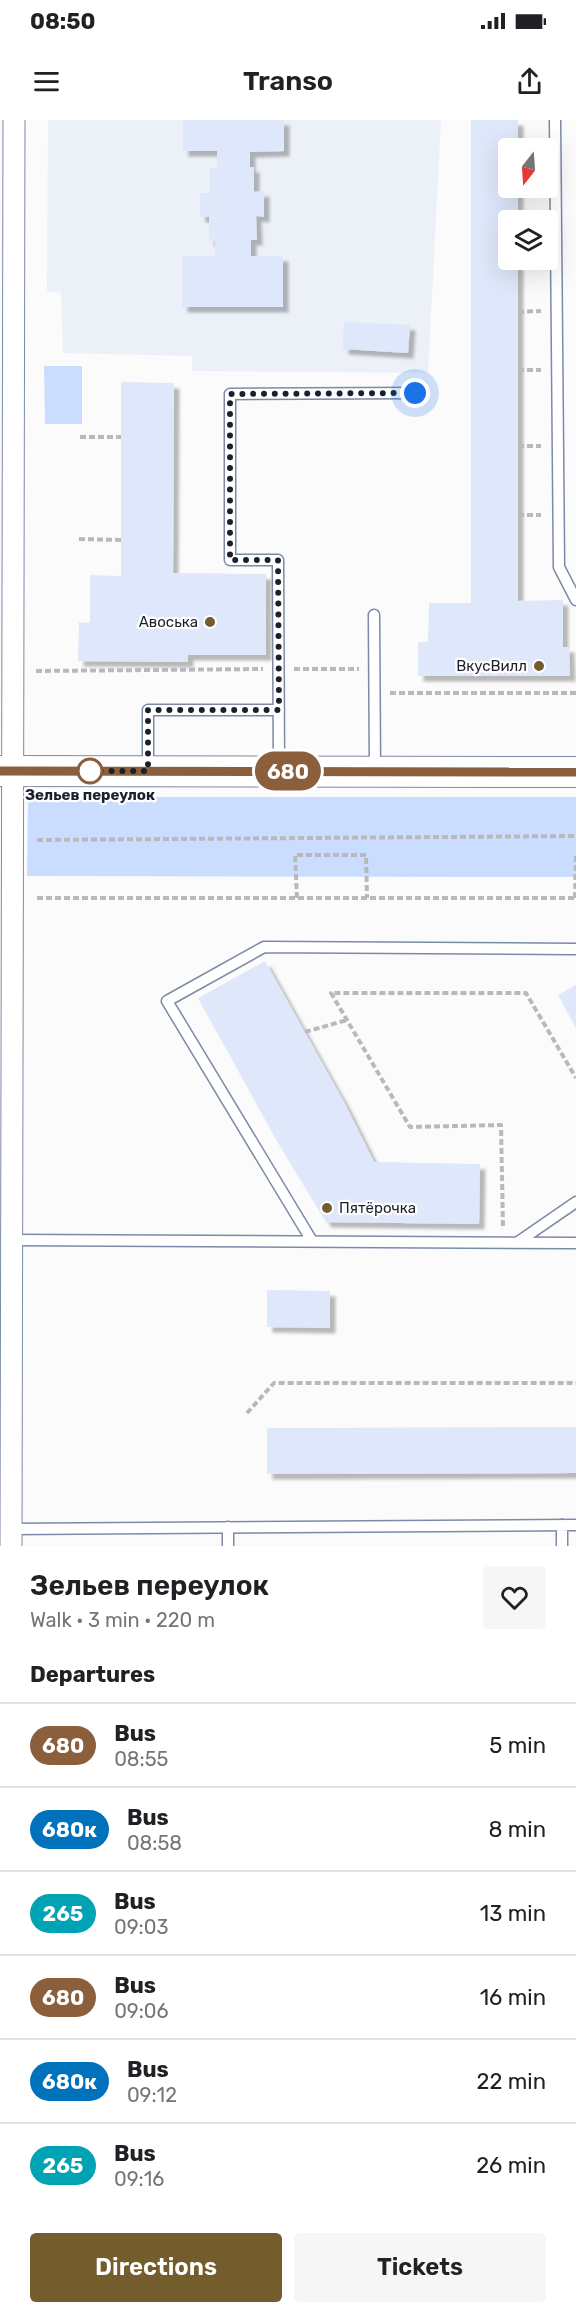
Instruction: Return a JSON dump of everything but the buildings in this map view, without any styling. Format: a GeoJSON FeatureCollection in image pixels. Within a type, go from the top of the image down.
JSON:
{"type":"FeatureCollection","features":[{"type":"Feature","properties":{"kind":"main road"},"geometry":{"type":"LineString","coordinates":[[6,771],[576,772]]}},
{"type":"Feature","properties":{"kind":"street"},"geometry":{"type":"LineString","coordinates":[[11,1538],[11,1240],[6,1079],[6,771],[14,120]]}},
{"type":"Feature","properties":{"kind":"lane"},"geometry":{"type":"LineString","coordinates":[[555,120],[559,567],[576,600]]}},
{"type":"Feature","properties":{"kind":"lane"},"geometry":{"type":"LineString","coordinates":[[279,771],[278,560],[230,560],[230,394],[415,393]]}},
{"type":"Feature","properties":{"kind":"lane"},"geometry":{"type":"LineString","coordinates":[[374,615],[375,771]]}},
{"type":"Feature","properties":{"kind":"lane"},"geometry":{"type":"LineString","coordinates":[[148,771],[148,710],[279,710]]}},
{"type":"Feature","properties":{"kind":"lane"},"geometry":{"type":"LineString","coordinates":[[312,1241],[167,1001],[264,947],[576,949]]}},
{"type":"Feature","properties":{"kind":"lane"},"geometry":{"type":"LineString","coordinates":[[518,1242],[576,1202]]}},
{"type":"Feature","properties":{"kind":"lane"},"geometry":{"type":"LineString","coordinates":[[11,1240],[576,1243]]}},
{"type":"Feature","properties":{"kind":"lane"},"geometry":{"type":"LineString","coordinates":[[562,1525],[562,1546]]}},
{"type":"Feature","properties":{"kind":"lane"},"geometry":{"type":"LineString","coordinates":[[11,1538],[228,1527],[576,1525]]}},
{"type":"Feature","properties":{"kind":"lane"},"geometry":{"type":"LineString","coordinates":[[228,1527],[228,1546]]}},
{"type":"Feature","properties":{"kind":"path"},"geometry":{"type":"LineString","coordinates":[[80,437],[121,437]]}},
{"type":"Feature","properties":{"kind":"path"},"geometry":{"type":"LineString","coordinates":[[518,446],[558,445]]}},
{"type":"Feature","properties":{"kind":"path"},"geometry":{"type":"LineString","coordinates":[[518,515],[559,515]]}},
{"type":"Feature","properties":{"kind":"path"},"geometry":{"type":"LineString","coordinates":[[79,539],[121,540]]}},
{"type":"Feature","properties":{"kind":"path"},"geometry":{"type":"LineString","coordinates":[[36,671],[375,669]]}},
{"type":"Feature","properties":{"kind":"path"},"geometry":{"type":"LineString","coordinates":[[374,693],[576,693]]}},
{"type":"Feature","properties":{"kind":"path"},"geometry":{"type":"LineString","coordinates":[[37,840],[576,836]]}},
{"type":"Feature","properties":{"kind":"path"},"geometry":{"type":"LineString","coordinates":[[37,898],[575,898],[576,854]]}},
{"type":"Feature","properties":{"kind":"path"},"geometry":{"type":"LineString","coordinates":[[297,898],[295,855],[366,855],[367,898]]}},
{"type":"Feature","properties":{"kind":"path"},"geometry":{"type":"LineString","coordinates":[[504,1243],[501,1125],[410,1127],[332,993],[526,993],[575,1072],[576,1078]]}},
{"type":"Feature","properties":{"kind":"path"},"geometry":{"type":"LineString","coordinates":[[305,1032],[347,1020]]}},
{"type":"Feature","properties":{"kind":"path"},"geometry":{"type":"LineString","coordinates":[[247,1413],[274,1383],[576,1383]]}},
{"type":"Feature","properties":{"kind":"shaded area"},"geometry":{"type":"Polygon","coordinates":[[[48,120],[441,120],[428,373],[192,371],[192,356],[63,353],[61,293],[47,291],[48,120]]]}},
{"type":"Feature","properties":{"kind":"shaded area"},"geometry":{"type":"Polygon","coordinates":[[[44,366],[82,366],[82,424],[45,424],[44,366]]]}},
{"type":"Feature","properties":{"kind":"shaded area"},"geometry":{"type":"Polygon","coordinates":[[[28,797],[576,797],[576,877],[27,876],[28,797]]]}},
{"type":"Feature","properties":{"kind":"bus line","name":"680"},"geometry":{"type":"LineString","coordinates":[[0,771],[576,772]]}},
{"type":"Feature","properties":{"kind":"place","name":"Авоська"},"geometry":{"type":"Point","coordinates":[210,622]}},
{"type":"Feature","properties":{"kind":"place","name":"ВкусВилл"},"geometry":{"type":"Point","coordinates":[539,666]}},
{"type":"Feature","properties":{"kind":"place","name":"Зельев переулок"},"geometry":{"type":"Point","coordinates":[90,771]}},
{"type":"Feature","properties":{"kind":"place","name":"Пятёрочка"},"geometry":{"type":"Point","coordinates":[327,1208]}},
{"type":"Feature","properties":{"kind":"route"},"geometry":{"type":"LineString","coordinates":[[90,771],[148,771],[148,710],[279,710],[278,560],[230,560],[230,394],[415,393]]}}]}
